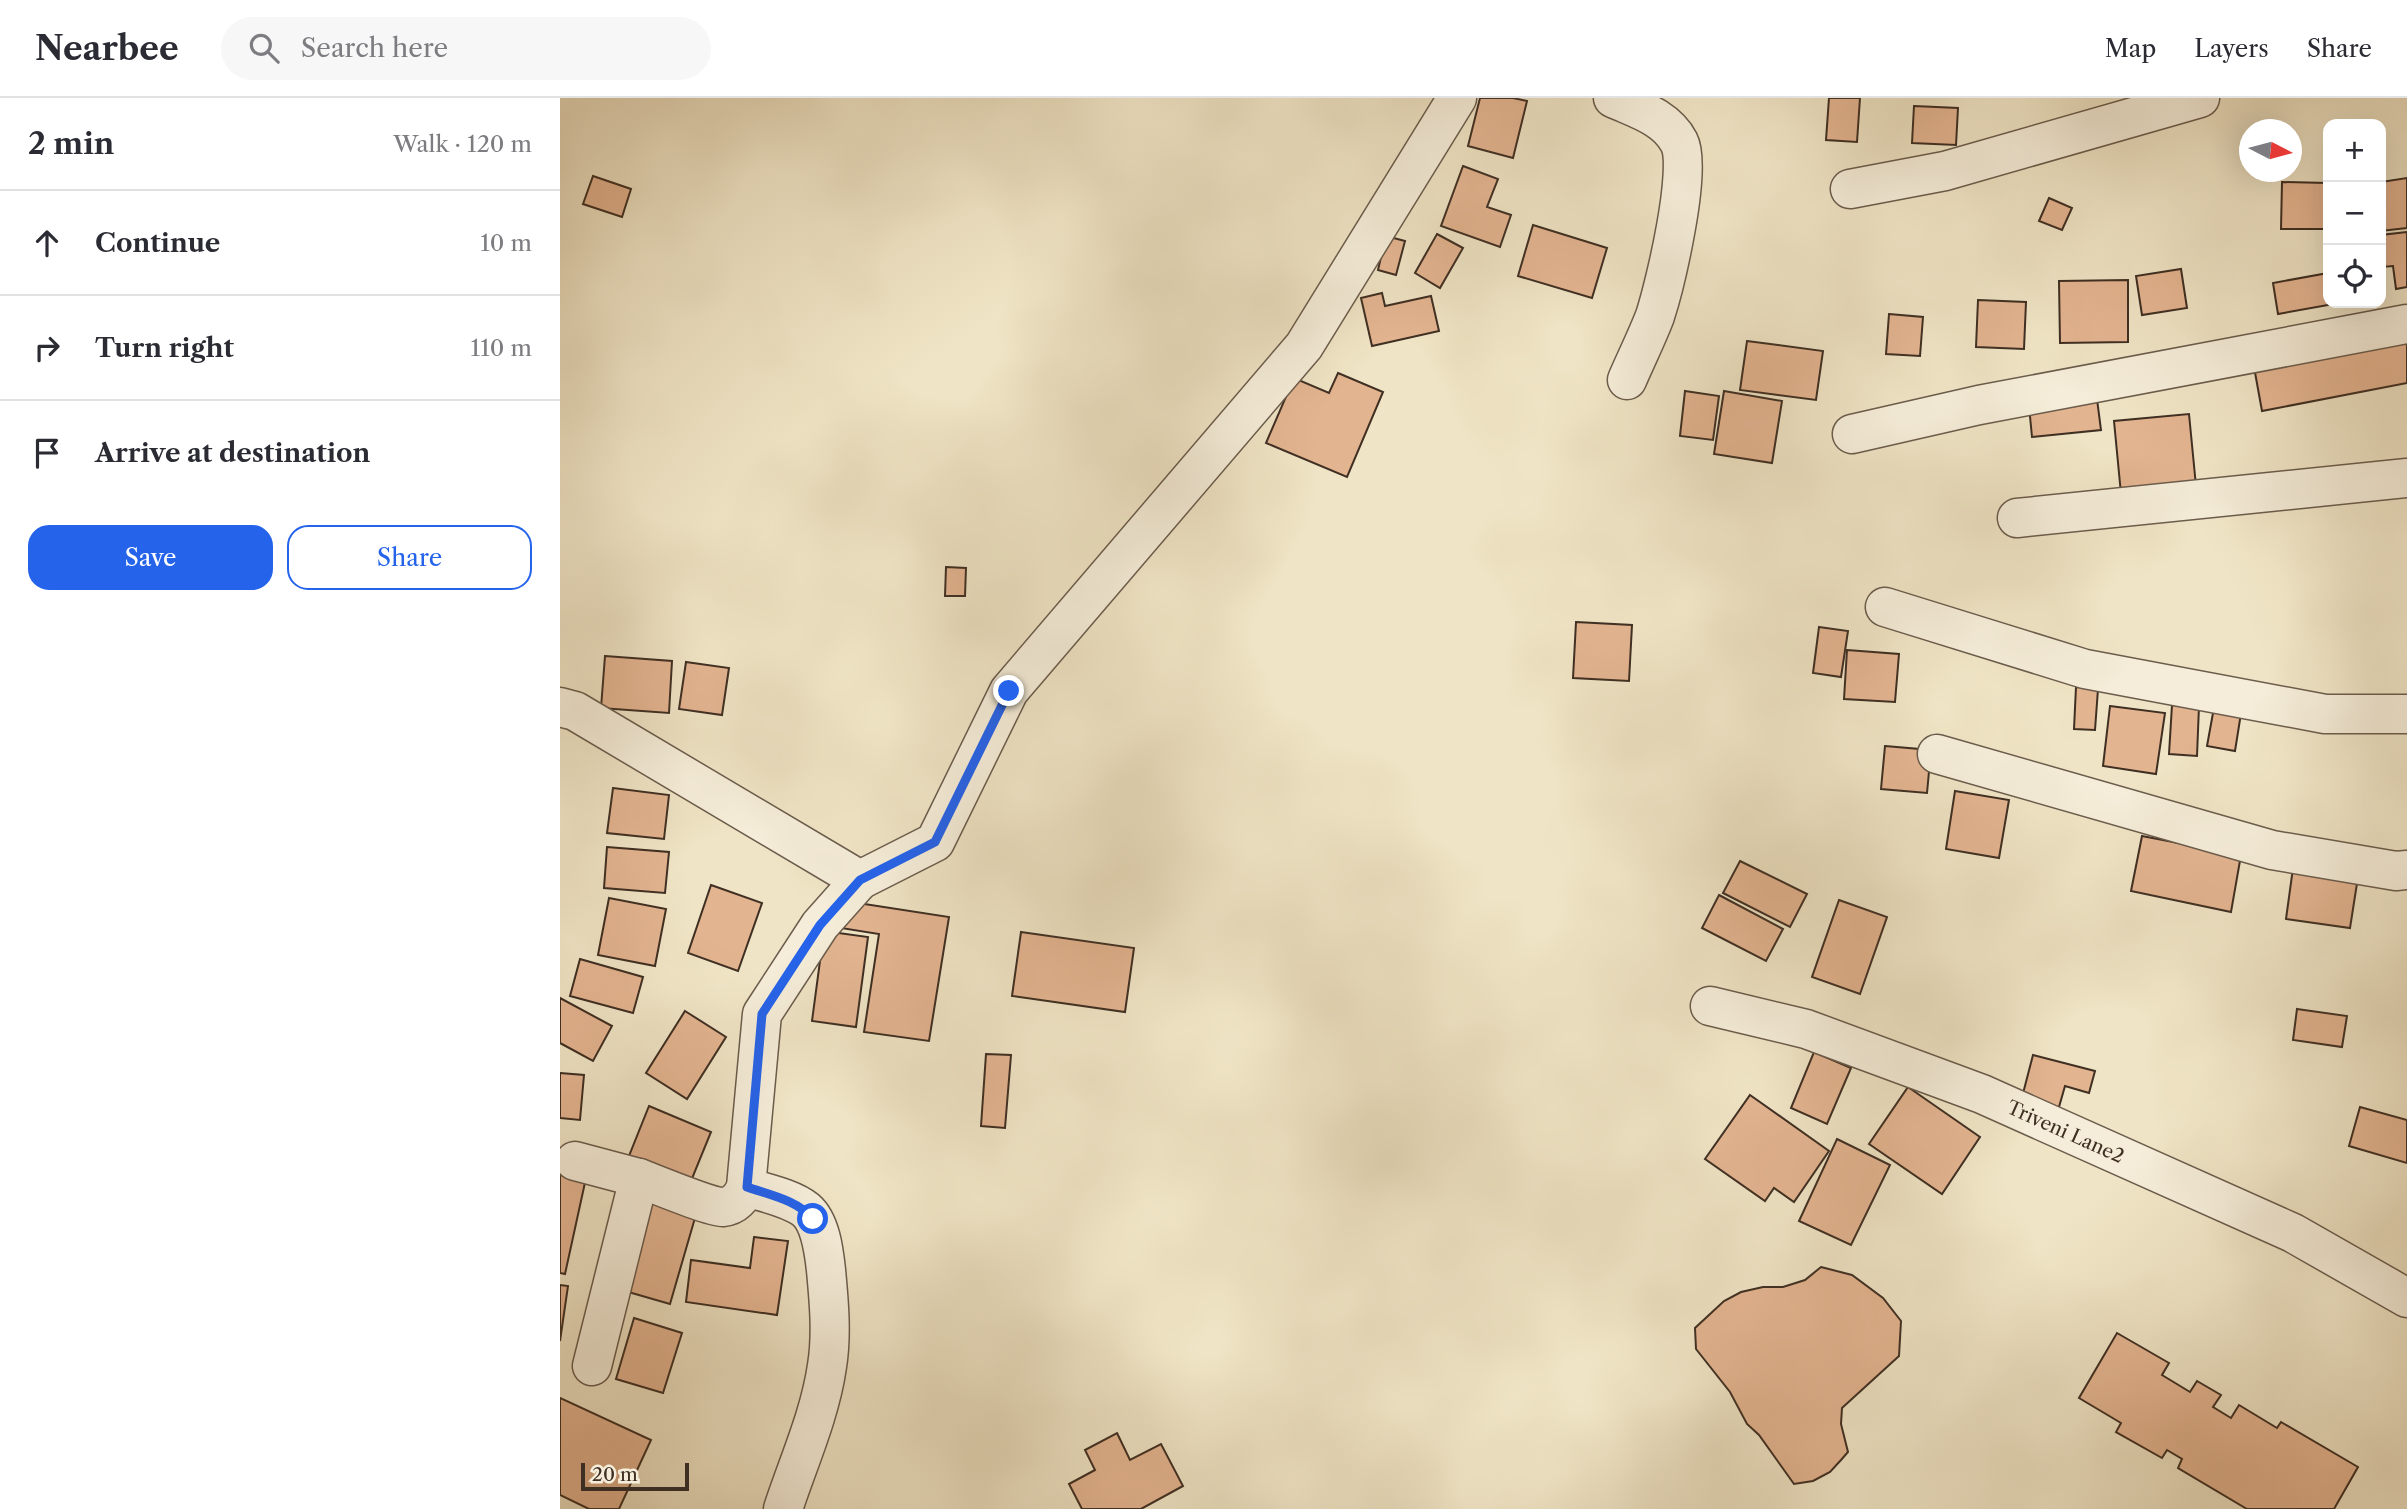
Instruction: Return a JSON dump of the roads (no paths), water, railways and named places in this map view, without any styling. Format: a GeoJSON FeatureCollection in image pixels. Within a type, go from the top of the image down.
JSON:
{"type":"FeatureCollection","features":[{"type":"Feature","properties":{"kind":"street"},"geometry":{"type":"LineString","coordinates":[[575,1161],[639,1178],[724,1207],[738,1200],[747,1187],[762,1014],[820,925],[860,880],[935,842],[1009,691],[1304,346],[1457,98]]}},
{"type":"Feature","properties":{"kind":"street"},"geometry":{"type":"LineString","coordinates":[[1613,98],[1666,124],[1678,140],[1682,155],[1680,198],[1655,315],[1627,380]]}},
{"type":"Feature","properties":{"kind":"street"},"geometry":{"type":"LineString","coordinates":[[1850,189],[1945,171],[2200,98]]}},
{"type":"Feature","properties":{"kind":"street"},"geometry":{"type":"LineString","coordinates":[[1852,435],[1979,405],[2407,324]]}},
{"type":"Feature","properties":{"kind":"street"},"geometry":{"type":"LineString","coordinates":[[2017,518],[2407,478]]}},
{"type":"Feature","properties":{"kind":"street"},"geometry":{"type":"LineString","coordinates":[[1885,607],[2085,669],[2325,714],[2407,714]]}},
{"type":"Feature","properties":{"kind":"street"},"geometry":{"type":"LineString","coordinates":[[560,707],[575,711],[860,880]]}},
{"type":"Feature","properties":{"kind":"street"},"geometry":{"type":"LineString","coordinates":[[1937,754],[2272,850],[2396,872],[2407,870]]}},
{"type":"Feature","properties":{"kind":"street","name":"Triveni Lane2"},"geometry":{"type":"LineString","coordinates":[[1710,1006],[1806,1029],[1982,1094],[2293,1233],[2407,1298]]}},
{"type":"Feature","properties":{"kind":"street"},"geometry":{"type":"LineString","coordinates":[[592,1366],[639,1178]]}},
{"type":"Feature","properties":{"kind":"street"},"geometry":{"type":"LineString","coordinates":[[747,1187],[806,1210],[813,1219],[824,1251],[830,1332],[827,1367],[816,1410],[783,1509]]}}]}
